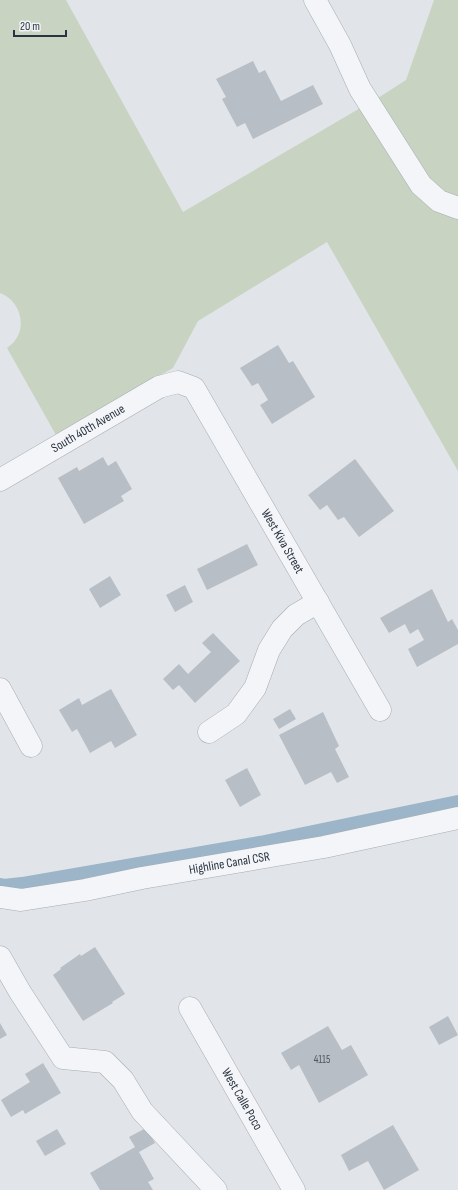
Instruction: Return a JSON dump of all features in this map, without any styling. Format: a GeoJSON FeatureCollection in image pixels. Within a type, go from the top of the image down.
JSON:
{"type":"FeatureCollection","features":[{"type":"Feature","properties":{"kind":"street"},"geometry":{"type":"LineString","coordinates":[[315,0],[340,45],[360,89],[421,185],[439,201],[458,208]]}},
{"type":"Feature","properties":{"kind":"street","name":"South 40th Avenue"},"geometry":{"type":"LineString","coordinates":[[0,480],[159,386],[178,382]]}},
{"type":"Feature","properties":{"kind":"street","name":"West Kiva Street"},"geometry":{"type":"LineString","coordinates":[[178,382],[194,388],[380,710]]}},
{"type":"Feature","properties":{"kind":"street"},"geometry":{"type":"LineString","coordinates":[[209,732],[236,714],[255,688],[269,650],[282,629],[296,615],[318,602]]}},
{"type":"Feature","properties":{"kind":"street"},"geometry":{"type":"LineString","coordinates":[[0,689],[31,746]]}},
{"type":"Feature","properties":{"kind":"street","name":"Highline Canal CSR"},"geometry":{"type":"LineString","coordinates":[[0,897],[21,900],[85,890],[204,867],[324,847],[458,818]]}},
{"type":"Feature","properties":{"kind":"street"},"geometry":{"type":"LineString","coordinates":[[0,957],[20,992],[63,1058],[106,1062],[123,1080],[142,1111],[216,1190]]}},
{"type":"Feature","properties":{"kind":"street","name":"West Calle Poco"},"geometry":{"type":"LineString","coordinates":[[190,1008],[294,1190]]}},
{"type":"Feature","properties":{"kind":"green space"},"geometry":{"type":"Polygon","coordinates":[[[0,0],[66,0],[183,212],[362,107],[458,218],[458,471],[327,242],[198,321],[173,368],[56,435],[7,348],[13,343],[19,333],[21,319],[12,300],[0,293],[0,0]]]}},
{"type":"Feature","properties":{"kind":"green space"},"geometry":{"type":"Polygon","coordinates":[[[434,0],[458,0],[458,203],[440,195],[378,98],[406,80],[434,0]]]}},
{"type":"Feature","properties":{"kind":"building"},"geometry":{"type":"Polygon","coordinates":[[[253,61],[259,73],[265,70],[281,101],[313,85],[323,104],[253,139],[245,123],[237,127],[222,99],[226,97],[216,79],[253,61]]]}},
{"type":"Feature","properties":{"kind":"building"},"geometry":{"type":"Polygon","coordinates":[[[278,345],[289,363],[293,361],[315,397],[272,424],[260,405],[268,400],[258,383],[252,386],[240,368],[278,345]]]}},
{"type":"Feature","properties":{"kind":"building"},"geometry":{"type":"Polygon","coordinates":[[[103,457],[108,466],[116,461],[132,489],[121,496],[124,501],[84,524],[58,478],[77,467],[79,471],[103,457]]]}},
{"type":"Feature","properties":{"kind":"building"},"geometry":{"type":"Polygon","coordinates":[[[355,459],[394,511],[359,537],[344,517],[338,520],[327,505],[320,510],[308,495],[355,459]]]}},
{"type":"Feature","properties":{"kind":"building"},"geometry":{"type":"Polygon","coordinates":[[[247,544],[258,565],[207,590],[197,569],[247,544]]]}},
{"type":"Feature","properties":{"kind":"building"},"geometry":{"type":"Polygon","coordinates":[[[110,576],[121,595],[100,608],[89,589],[110,576]]]}},
{"type":"Feature","properties":{"kind":"building"},"geometry":{"type":"Polygon","coordinates":[[[185,585],[193,602],[175,612],[166,595],[185,585]]]}},
{"type":"Feature","properties":{"kind":"building"},"geometry":{"type":"Polygon","coordinates":[[[432,589],[448,622],[452,619],[458,630],[458,644],[417,667],[408,649],[424,640],[418,629],[410,634],[405,624],[389,633],[380,618],[432,589]]]}},
{"type":"Feature","properties":{"kind":"building"},"geometry":{"type":"Polygon","coordinates":[[[213,633],[240,661],[195,703],[179,685],[173,690],[163,679],[179,664],[188,674],[211,652],[202,643],[213,633]]]}},
{"type":"Feature","properties":{"kind":"building"},"geometry":{"type":"Polygon","coordinates":[[[111,689],[137,735],[115,748],[111,741],[90,753],[77,729],[72,732],[59,710],[79,698],[82,705],[111,689]]]}},
{"type":"Feature","properties":{"kind":"building"},"geometry":{"type":"Polygon","coordinates":[[[290,709],[296,719],[279,729],[273,719],[290,709]]]}},
{"type":"Feature","properties":{"kind":"building"},"geometry":{"type":"Polygon","coordinates":[[[323,712],[339,746],[335,749],[349,777],[337,783],[331,772],[305,785],[279,735],[323,712]]]}},
{"type":"Feature","properties":{"kind":"building"},"geometry":{"type":"Polygon","coordinates":[[[247,768],[261,795],[240,807],[225,780],[247,768]]]}},
{"type":"Feature","properties":{"kind":"building"},"geometry":{"type":"Polygon","coordinates":[[[95,947],[125,994],[83,1021],[53,975],[61,969],[60,968],[80,954],[81,956],[95,947]]]}},
{"type":"Feature","properties":{"kind":"building"},"geometry":{"type":"Polygon","coordinates":[[[448,1016],[458,1035],[439,1045],[429,1027],[448,1016]]]}},
{"type":"Feature","properties":{"kind":"building"},"geometry":{"type":"Polygon","coordinates":[[[0,1023],[7,1035],[0,1039],[0,1023]]]}},
{"type":"Feature","properties":{"kind":"building"},"geometry":{"type":"Polygon","coordinates":[[[328,1026],[342,1050],[351,1045],[368,1075],[319,1103],[299,1065],[291,1070],[281,1053],[328,1026]]]}},
{"type":"Feature","properties":{"kind":"building"},"geometry":{"type":"Polygon","coordinates":[[[43,1063],[61,1093],[25,1114],[23,1110],[11,1117],[1,1100],[30,1082],[25,1074],[43,1063]]]}},
{"type":"Feature","properties":{"kind":"building"},"geometry":{"type":"Polygon","coordinates":[[[393,1125],[419,1170],[384,1190],[368,1161],[349,1171],[341,1155],[393,1125]]]}},
{"type":"Feature","properties":{"kind":"building"},"geometry":{"type":"Polygon","coordinates":[[[146,1128],[155,1143],[139,1152],[154,1179],[148,1182],[153,1190],[100,1190],[90,1173],[135,1147],[129,1137],[146,1128]]]}},
{"type":"Feature","properties":{"kind":"building"},"geometry":{"type":"Polygon","coordinates":[[[57,1129],[66,1144],[45,1156],[36,1141],[57,1129]]]}},
{"type":"Feature","properties":{"kind":"waterway"},"geometry":{"type":"LineString","coordinates":[[0,887],[22,886],[265,844],[458,804]]}}]}
